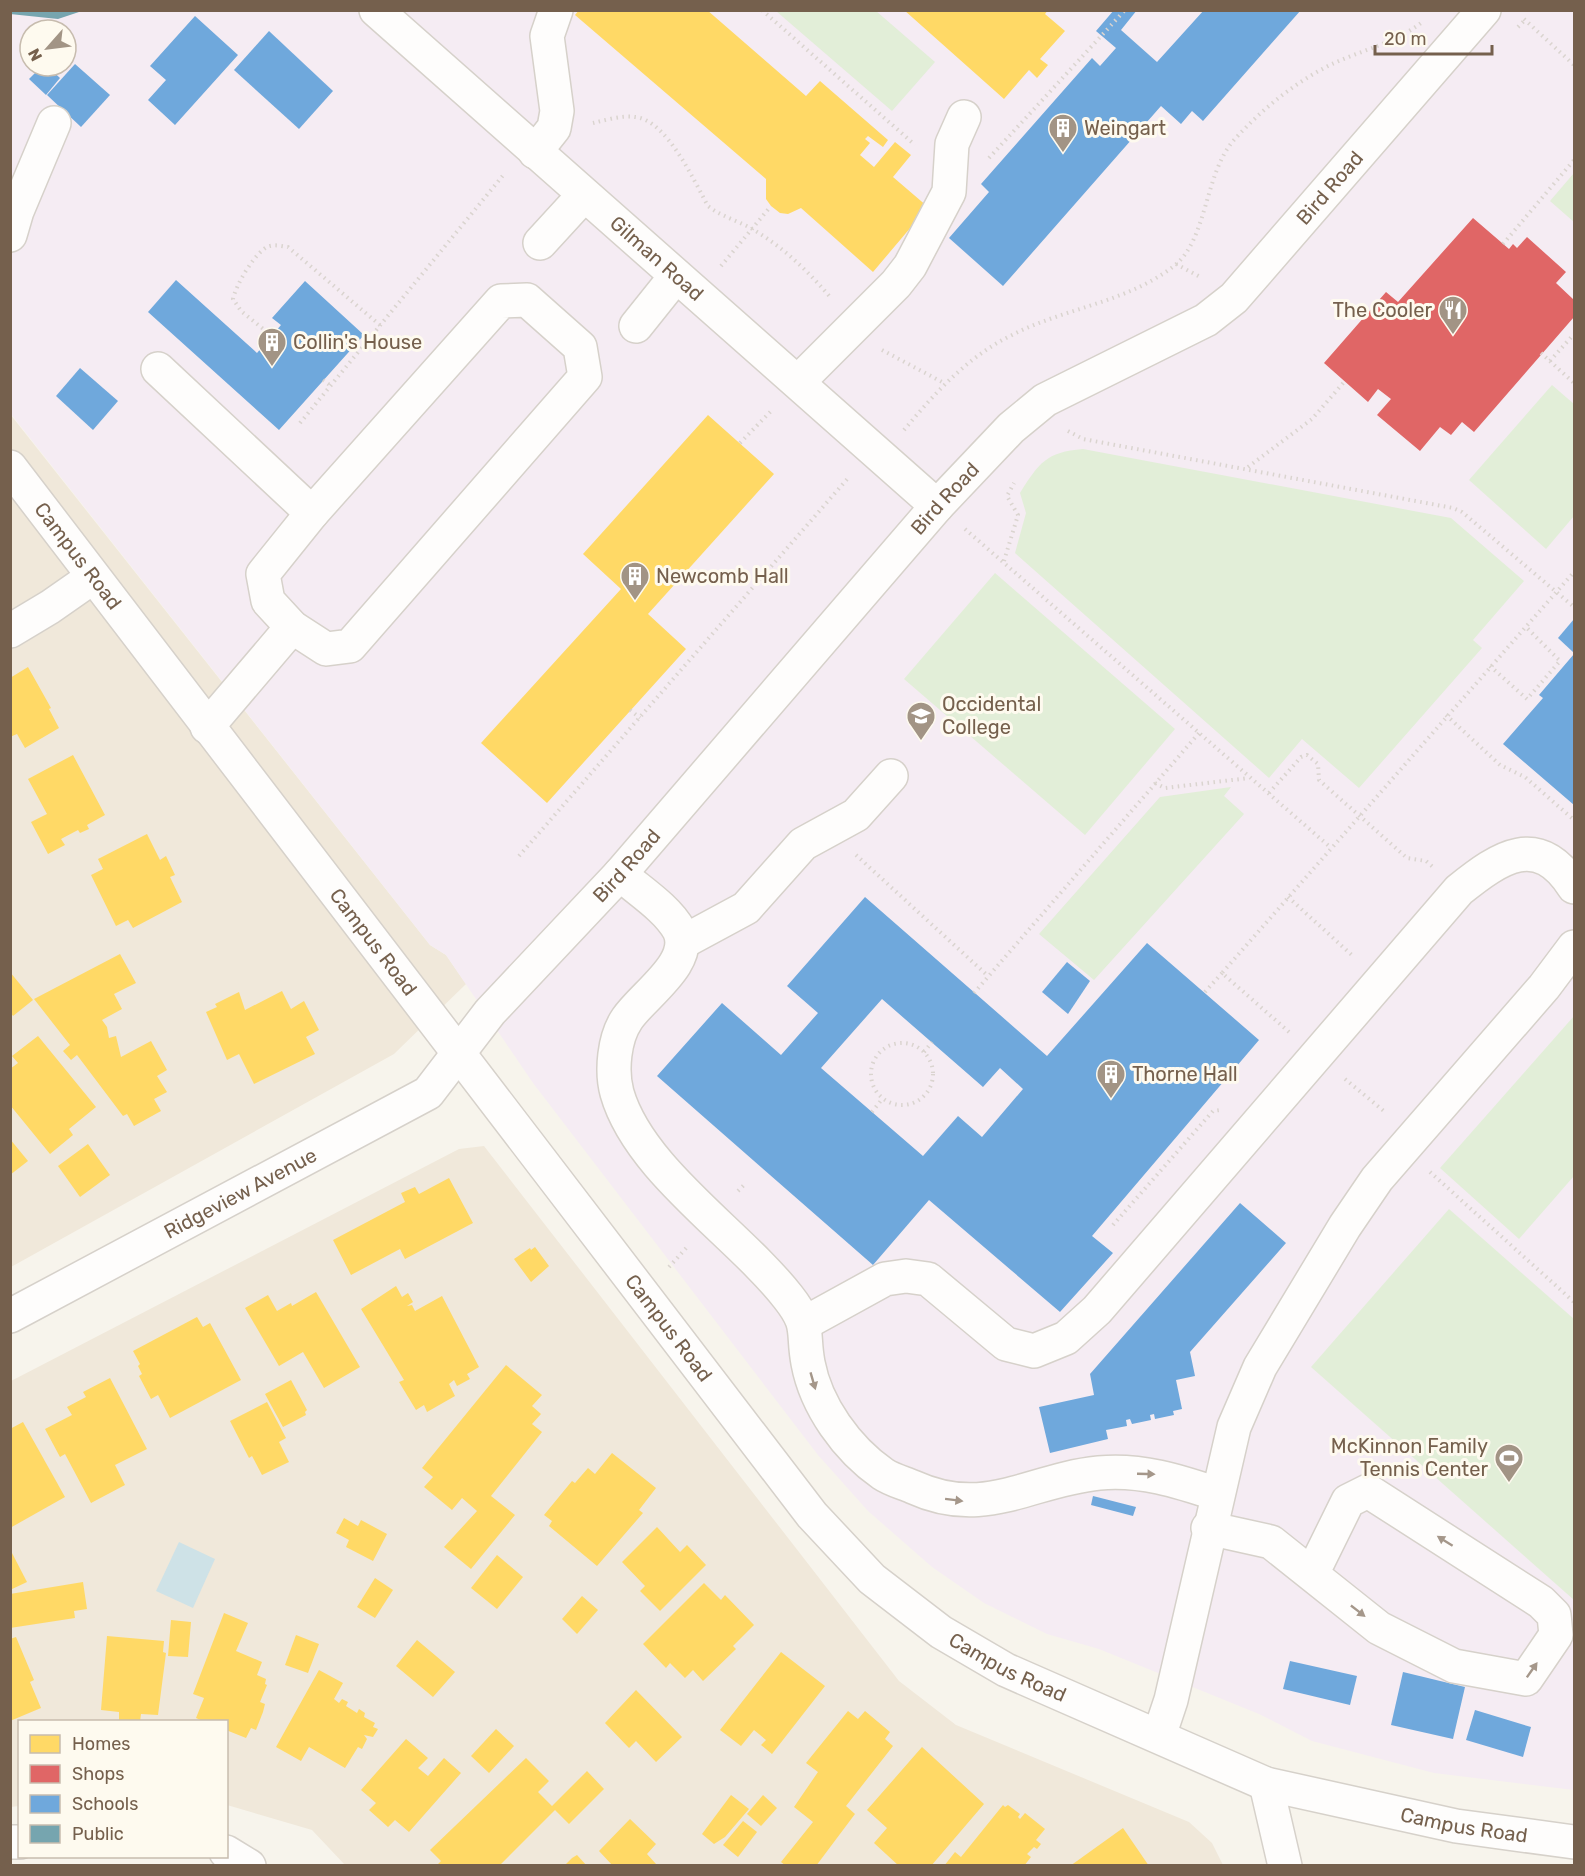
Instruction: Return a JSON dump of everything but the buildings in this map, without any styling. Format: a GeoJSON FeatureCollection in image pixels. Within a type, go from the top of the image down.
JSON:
{"type":"FeatureCollection","features":[{"type":"Feature","properties":{"kind":"street","name":"Gilman Road"},"geometry":{"type":"LineString","coordinates":[[376,10],[937,506]]}},
{"type":"Feature","properties":{"kind":"street"},"geometry":{"type":"LineString","coordinates":[[532,148],[554,128],[557,111],[547,36],[556,10]]}},
{"type":"Feature","properties":{"kind":"street","name":"Bird Road"},"geometry":{"type":"LineString","coordinates":[[459,1055],[490,1012],[620,874],[937,506],[1011,428],[1045,400],[1206,320],[1234,298],[1484,10]]}},
{"type":"Feature","properties":{"kind":"street"},"geometry":{"type":"LineString","coordinates":[[798,382],[896,284],[910,266],[949,192],[952,144],[964,117]]}},
{"type":"Feature","properties":{"kind":"street"},"geometry":{"type":"LineString","coordinates":[[10,235],[17,211],[54,123]]}},
{"type":"Feature","properties":{"kind":"street"},"geometry":{"type":"LineString","coordinates":[[540,243],[584,195]]}},
{"type":"Feature","properties":{"kind":"street"},"geometry":{"type":"LineString","coordinates":[[636,326],[687,285]]}},
{"type":"Feature","properties":{"kind":"street"},"geometry":{"type":"LineString","coordinates":[[527,300],[580,347],[585,377],[350,646],[326,649],[292,627],[268,601],[262,573],[312,513],[501,301],[527,300]]}},
{"type":"Feature","properties":{"kind":"street"},"geometry":{"type":"LineString","coordinates":[[158,369],[312,513]]}},
{"type":"Feature","properties":{"kind":"street","name":"Campus Road"},"geometry":{"type":"LineString","coordinates":[[10,467],[812,1515],[872,1579],[941,1632],[1006,1670],[1266,1784],[1456,1826],[1575,1842]]}},
{"type":"Feature","properties":{"kind":"street"},"geometry":{"type":"LineString","coordinates":[[10,631],[50,608],[93,577]]}},
{"type":"Feature","properties":{"kind":"street"},"geometry":{"type":"LineString","coordinates":[[207,727],[292,627]]}},
{"type":"Feature","properties":{"kind":"street"},"geometry":{"type":"LineString","coordinates":[[683,942],[746,908],[802,844],[856,815],[891,776]]}},
{"type":"Feature","properties":{"kind":"street"},"geometry":{"type":"LineString","coordinates":[[806,1323],[885,1279],[906,1276],[928,1279],[1006,1344],[1034,1350],[1066,1338],[1097,1310],[1459,890],[1490,866],[1515,854],[1544,856],[1566,874],[1575,887]]}},
{"type":"Feature","properties":{"kind":"street"},"geometry":{"type":"LineString","coordinates":[[620,874],[673,921],[683,942],[676,964],[626,1020],[617,1044],[614,1072],[617,1093],[629,1122],[657,1162],[788,1296],[806,1323],[808,1360],[814,1388],[836,1428],[884,1474],[935,1497],[976,1502],[1099,1473],[1155,1474],[1217,1494]]}},
{"type":"Feature","properties":{"kind":"street"},"geometry":{"type":"LineString","coordinates":[[1159,1736],[1171,1700],[1208,1528],[1234,1427],[1260,1367],[1345,1226],[1377,1179],[1544,987],[1575,947]]}},
{"type":"Feature","properties":{"kind":"street","name":"Ridgeview Avenue"},"geometry":{"type":"LineString","coordinates":[[10,1316],[428,1093],[459,1055]]}},
{"type":"Feature","properties":{"kind":"street"},"geometry":{"type":"LineString","coordinates":[[1208,1528],[1271,1542],[1379,1628],[1454,1666],[1526,1679],[1556,1635],[1554,1615],[1541,1602],[1368,1491],[1348,1501],[1312,1574]]}},
{"type":"Feature","properties":{"kind":"street"},"geometry":{"type":"LineString","coordinates":[[1266,1784],[1285,1866]]}},
{"type":"Feature","properties":{"kind":"street"},"geometry":{"type":"LineString","coordinates":[[228,1853],[249,1866]]}},
{"type":"Feature","properties":{"kind":"path"},"geometry":{"type":"LineString","coordinates":[[762,10],[905,136]]}},
{"type":"Feature","properties":{"kind":"path"},"geometry":{"type":"LineString","coordinates":[[949,192],[980,168],[1125,10]]}},
{"type":"Feature","properties":{"kind":"path"},"geometry":{"type":"LineString","coordinates":[[903,432],[944,383],[1012,334],[1104,302],[1146,283],[1176,264],[1192,241],[1216,168],[1232,143],[1256,117],[1284,95],[1329,66],[1424,20]]}},
{"type":"Feature","properties":{"kind":"path"},"geometry":{"type":"LineString","coordinates":[[1525,20],[1575,65]]}},
{"type":"Feature","properties":{"kind":"path"},"geometry":{"type":"LineString","coordinates":[[557,111],[581,125],[637,117],[657,128],[672,143],[708,206],[717,214],[753,229],[796,260],[828,294]]}},
{"type":"Feature","properties":{"kind":"path"},"geometry":{"type":"LineString","coordinates":[[300,423],[532,148]]}},
{"type":"Feature","properties":{"kind":"path"},"geometry":{"type":"LineString","coordinates":[[1503,244],[1575,160]]}},
{"type":"Feature","properties":{"kind":"path"},"geometry":{"type":"LineString","coordinates":[[687,285],[753,229],[771,206]]}},
{"type":"Feature","properties":{"kind":"path"},"geometry":{"type":"LineString","coordinates":[[272,336],[241,311],[233,299],[236,286],[264,249],[275,245],[288,247],[381,326]]}},
{"type":"Feature","properties":{"kind":"path"},"geometry":{"type":"LineString","coordinates":[[854,326],[875,346],[944,383]]}},
{"type":"Feature","properties":{"kind":"path"},"geometry":{"type":"LineString","coordinates":[[1550,361],[1575,334]]}},
{"type":"Feature","properties":{"kind":"path"},"geometry":{"type":"LineString","coordinates":[[1541,353],[1575,383]]}},
{"type":"Feature","properties":{"kind":"path"},"geometry":{"type":"LineString","coordinates":[[323,380],[331,386]]}},
{"type":"Feature","properties":{"kind":"path"},"geometry":{"type":"LineString","coordinates":[[1247,468],[1312,419],[1345,381]]}},
{"type":"Feature","properties":{"kind":"path"},"geometry":{"type":"LineString","coordinates":[[740,443],[798,382]]}},
{"type":"Feature","properties":{"kind":"path"},"geometry":{"type":"LineString","coordinates":[[1067,430],[1083,439],[1453,508],[1575,608]]}},
{"type":"Feature","properties":{"kind":"path"},"geometry":{"type":"LineString","coordinates":[[519,856],[850,476]]}},
{"type":"Feature","properties":{"kind":"path"},"geometry":{"type":"LineString","coordinates":[[937,506],[1330,847]]}},
{"type":"Feature","properties":{"kind":"path"},"geometry":{"type":"LineString","coordinates":[[1205,992],[1359,814],[1575,572]]}},
{"type":"Feature","properties":{"kind":"path"},"geometry":{"type":"LineString","coordinates":[[1490,666],[1527,699],[1560,661],[1525,626]]}},
{"type":"Feature","properties":{"kind":"path"},"geometry":{"type":"LineString","coordinates":[[630,710],[640,718]]}},
{"type":"Feature","properties":{"kind":"path"},"geometry":{"type":"LineString","coordinates":[[1446,716],[1500,765],[1525,777],[1575,820]]}},
{"type":"Feature","properties":{"kind":"path"},"geometry":{"type":"LineString","coordinates":[[974,993],[1199,733]]}},
{"type":"Feature","properties":{"kind":"path"},"geometry":{"type":"LineString","coordinates":[[1269,793],[1301,757],[1307,756],[1318,764],[1319,780],[1407,858],[1426,861],[1439,872]]}},
{"type":"Feature","properties":{"kind":"path"},"geometry":{"type":"LineString","coordinates":[[1155,783],[1165,788],[1250,777]]}},
{"type":"Feature","properties":{"kind":"path"},"geometry":{"type":"LineString","coordinates":[[828,830],[988,976]]}},
{"type":"Feature","properties":{"kind":"path"},"geometry":{"type":"LineString","coordinates":[[1288,897],[1351,954]]}},
{"type":"Feature","properties":{"kind":"path"},"geometry":{"type":"LineString","coordinates":[[1222,973],[1433,1152],[1430,1173],[1575,1302]]}},
{"type":"Feature","properties":{"kind":"path"},"geometry":{"type":"LineString","coordinates":[[924,1052],[932,1042]]}},
{"type":"Feature","properties":{"kind":"path"},"geometry":{"type":"LineString","coordinates":[[893,1044],[909,1044],[924,1052],[932,1065],[932,1081],[925,1095],[912,1104],[896,1105],[883,1098],[872,1085],[871,1068],[878,1053],[893,1044]]}},
{"type":"Feature","properties":{"kind":"path"},"geometry":{"type":"LineString","coordinates":[[872,1112],[883,1098]]}},
{"type":"Feature","properties":{"kind":"shaded area","name":"Occidental College"},"geometry":{"type":"Polygon","coordinates":[[[11,11],[1574,11],[1574,1790],[1434,1773],[1312,1741],[1259,1714],[1099,1649],[1047,1634],[984,1603],[932,1567],[868,1511],[818,1455],[533,1083],[446,955],[430,945],[11,414],[11,11]]]}},
{"type":"Feature","properties":{"kind":"shaded area"},"geometry":{"type":"Polygon","coordinates":[[[10,414],[430,945],[446,955],[466,984],[394,1054],[11,1267],[10,414]]]}},
{"type":"Feature","properties":{"kind":"shaded area"},"geometry":{"type":"Polygon","coordinates":[[[484,1146],[899,1681],[956,1725],[1189,1822],[1212,1843],[1223,1865],[345,1865],[312,1830],[228,1805],[228,1720],[18,1720],[18,1806],[11,1807],[11,1381],[459,1149],[484,1146]]]}},
{"type":"Feature","properties":{"kind":"shaded area"},"geometry":{"type":"Polygon","coordinates":[[[179,1542],[215,1559],[193,1608],[156,1591],[179,1542]]]}},
{"type":"Feature","properties":{"kind":"green space"},"geometry":{"type":"Polygon","coordinates":[[[776,11],[876,11],[935,62],[892,111],[776,11]]]}},
{"type":"Feature","properties":{"kind":"green space"},"geometry":{"type":"Polygon","coordinates":[[[1574,173],[1574,222],[1550,201],[1574,173]]]}},
{"type":"Feature","properties":{"kind":"green space"},"geometry":{"type":"Polygon","coordinates":[[[1552,385],[1574,404],[1574,516],[1546,549],[1469,480],[1552,385]]]}},
{"type":"Feature","properties":{"kind":"green space"},"geometry":{"type":"Polygon","coordinates":[[[1083,449],[1451,518],[1524,581],[1473,640],[1482,648],[1359,788],[1302,739],[1269,778],[1015,553],[1026,513],[1020,493],[1039,467],[1052,456],[1083,449]]]}},
{"type":"Feature","properties":{"kind":"green space"},"geometry":{"type":"Polygon","coordinates":[[[995,573],[1175,729],[1085,835],[904,679],[995,573]]]}},
{"type":"Feature","properties":{"kind":"green space"},"geometry":{"type":"Polygon","coordinates":[[[1231,787],[1224,796],[1244,814],[1094,980],[1039,934],[1160,797],[1231,787]]]}},
{"type":"Feature","properties":{"kind":"green space"},"geometry":{"type":"Polygon","coordinates":[[[1574,1016],[1574,1176],[1519,1239],[1440,1168],[1574,1016]]]}},
{"type":"Feature","properties":{"kind":"green space","name":"McKinnon Family Tennis Center"},"geometry":{"type":"Polygon","coordinates":[[[1449,1209],[1574,1319],[1574,1600],[1311,1367],[1449,1209]]]}},
{"type":"Feature","properties":{"kind":"place","name":"Weingart"},"geometry":{"type":"Point","coordinates":[1063,154]}},
{"type":"Feature","properties":{"kind":"place","name":"The Cooler"},"geometry":{"type":"Point","coordinates":[1453,336]}},
{"type":"Feature","properties":{"kind":"place","name":"Collin's House"},"geometry":{"type":"Point","coordinates":[272,368]}},
{"type":"Feature","properties":{"kind":"place","name":"Newcomb Hall"},"geometry":{"type":"Point","coordinates":[635,602]}},
{"type":"Feature","properties":{"kind":"place","name":"Occidental College"},"geometry":{"type":"Point","coordinates":[921,742]}},
{"type":"Feature","properties":{"kind":"place","name":"Thorne Hall"},"geometry":{"type":"Point","coordinates":[1111,1100]}},
{"type":"Feature","properties":{"kind":"place","name":"McKinnon Family Tennis Center"},"geometry":{"type":"Point","coordinates":[1509,1484]}}]}
